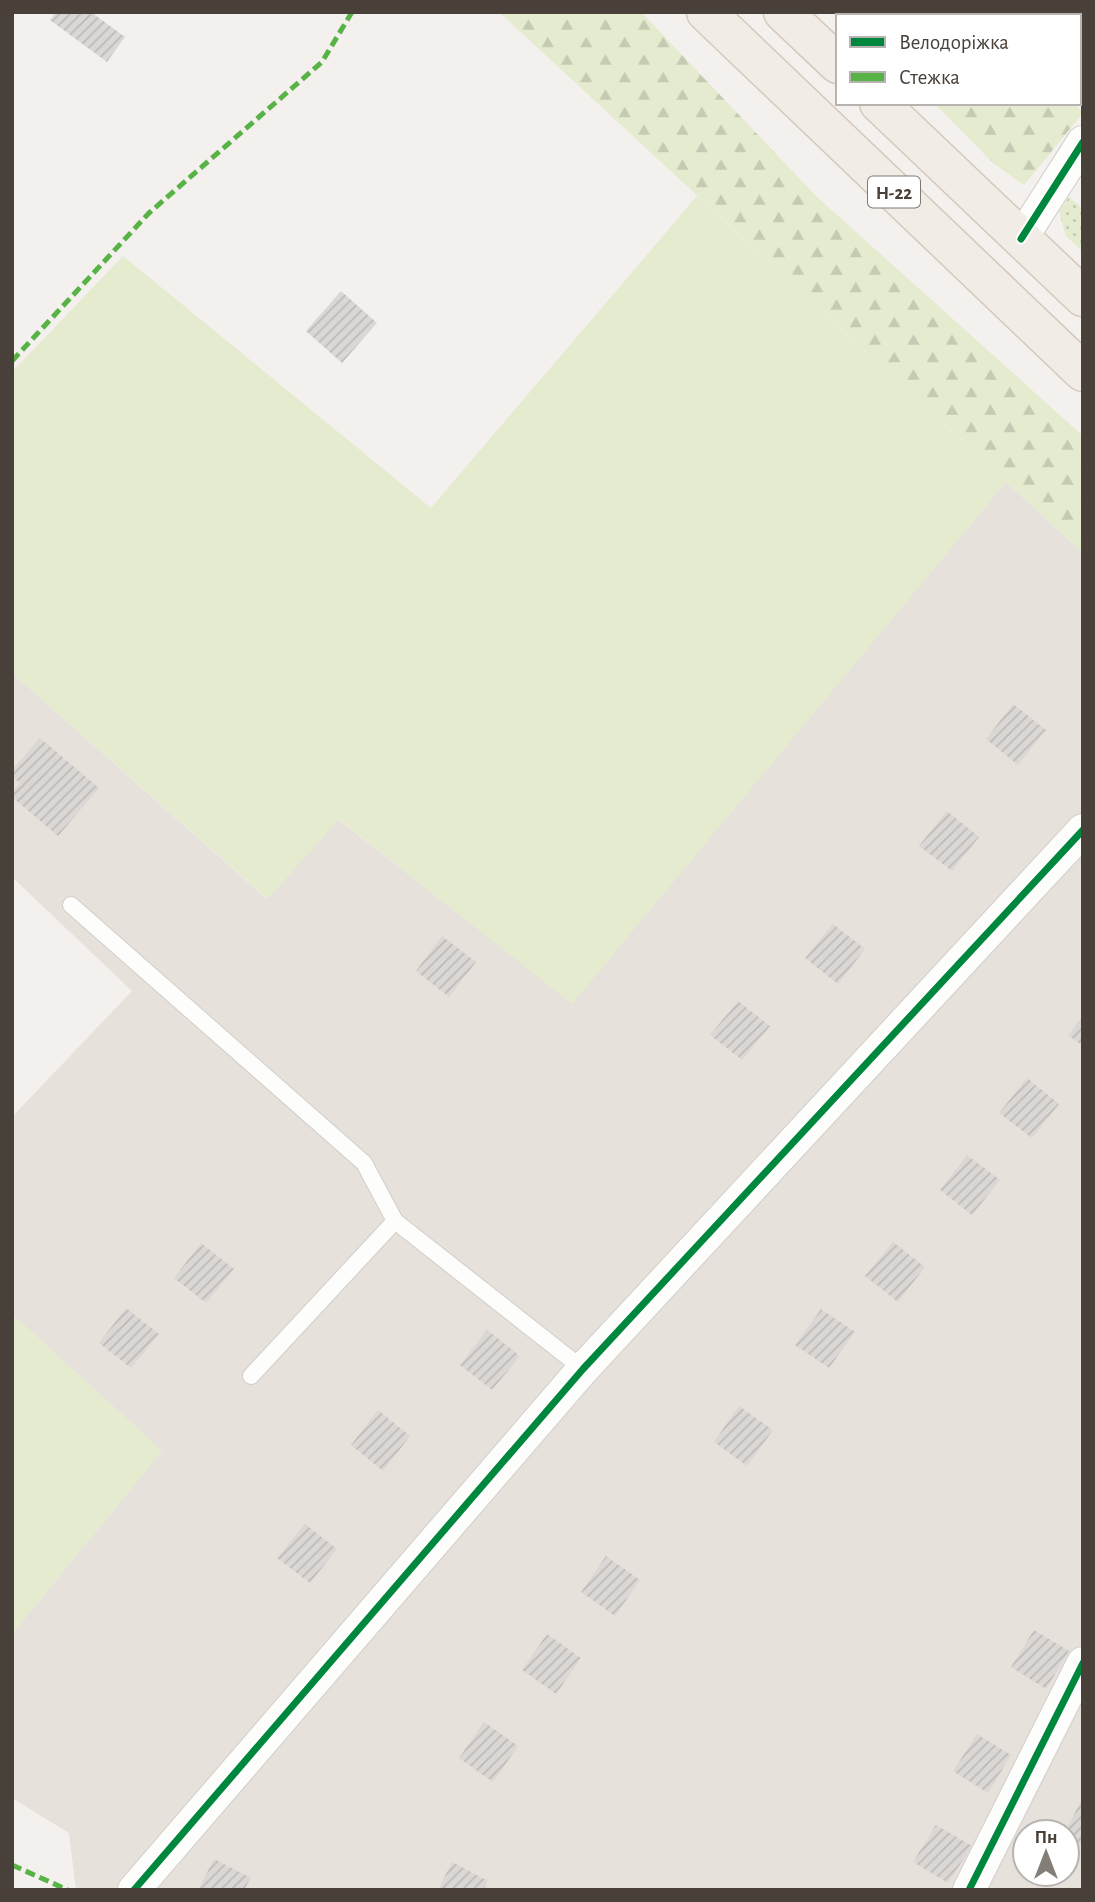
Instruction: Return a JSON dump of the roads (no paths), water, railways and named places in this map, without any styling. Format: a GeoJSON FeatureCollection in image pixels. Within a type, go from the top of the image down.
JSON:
{"type":"FeatureCollection","features":[{"type":"Feature","properties":{"kind":"main road","name":"Н-22"},"geometry":{"type":"LineString","coordinates":[[706,12],[1083,372]]}},
{"type":"Feature","properties":{"kind":"main road"},"geometry":{"type":"LineString","coordinates":[[783,12],[836,62]]}},
{"type":"Feature","properties":{"kind":"main road","name":"Н-22"},"geometry":{"type":"LineString","coordinates":[[880,105],[1083,298]]}},
{"type":"Feature","properties":{"kind":"street"},"geometry":{"type":"LineString","coordinates":[[1021,239],[1083,142]]}},
{"type":"Feature","properties":{"kind":"street"},"geometry":{"type":"LineString","coordinates":[[134,1890],[583,1370],[1083,830]]}},
{"type":"Feature","properties":{"kind":"street"},"geometry":{"type":"LineString","coordinates":[[969,1890],[1083,1663]]}},
{"type":"Feature","properties":{"kind":"lane"},"geometry":{"type":"LineString","coordinates":[[71,905],[364,1163],[395,1221],[583,1370]]}},
{"type":"Feature","properties":{"kind":"lane"},"geometry":{"type":"LineString","coordinates":[[251,1376],[395,1221]]}}]}
